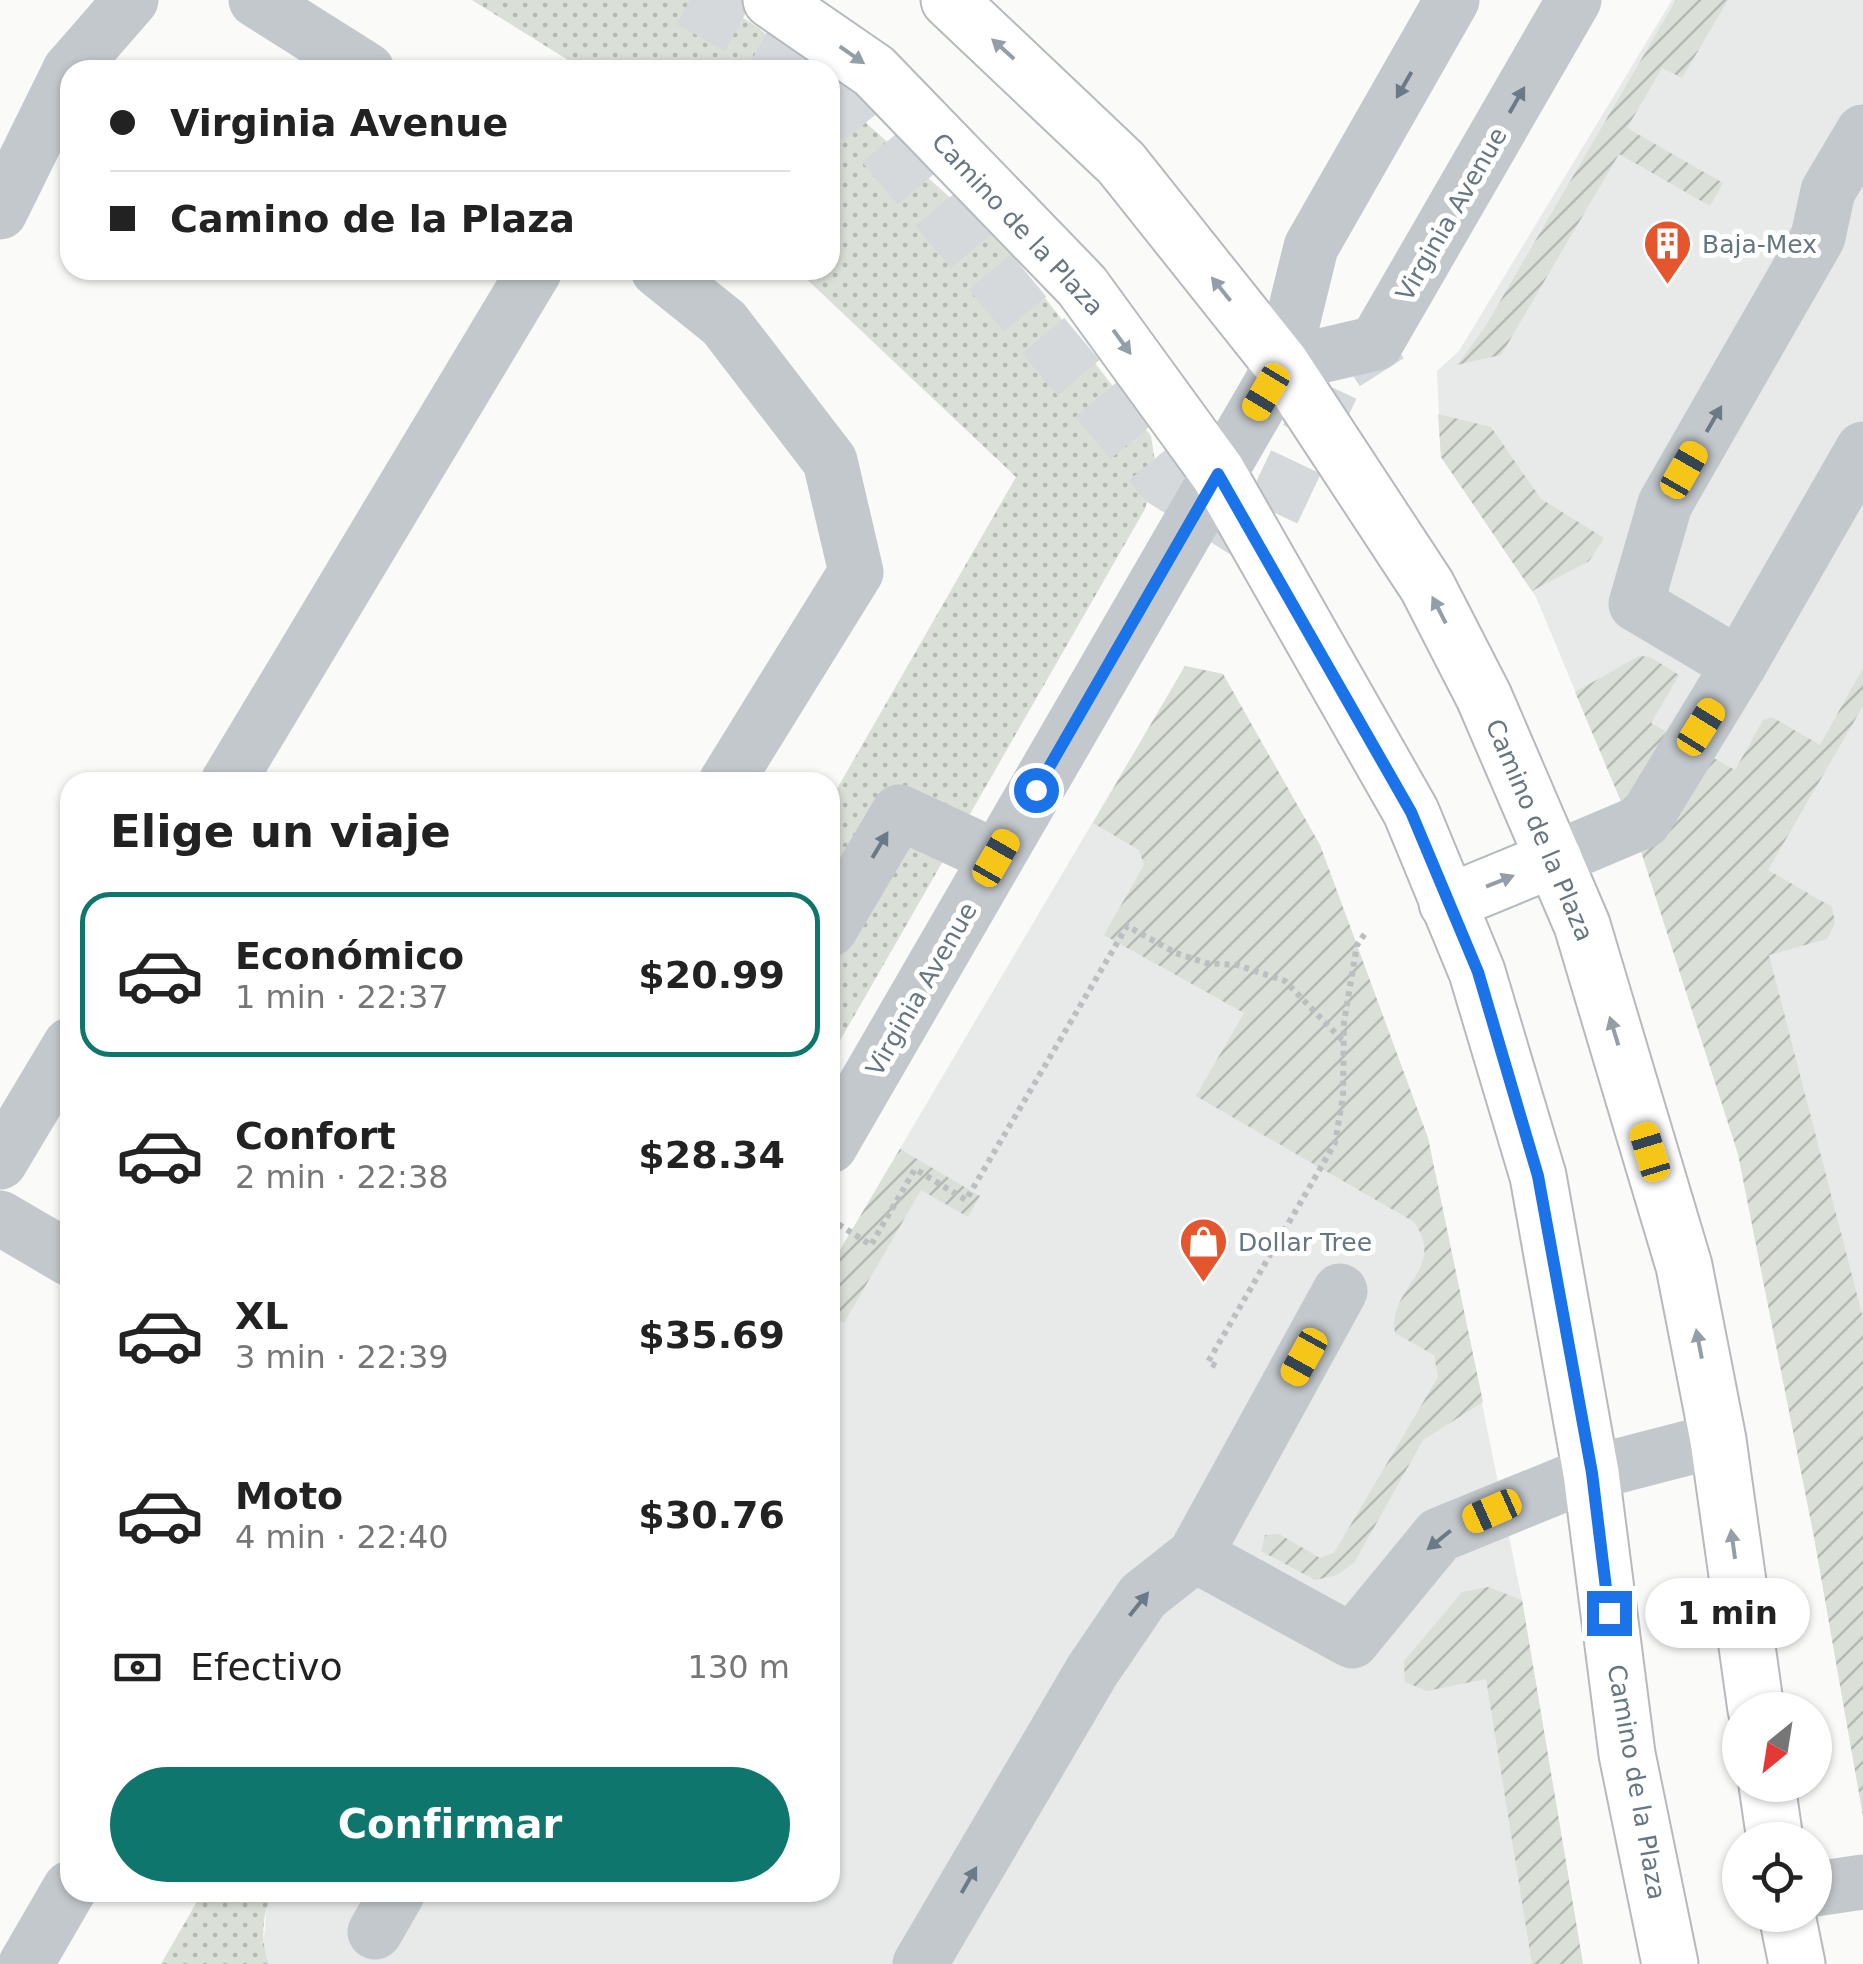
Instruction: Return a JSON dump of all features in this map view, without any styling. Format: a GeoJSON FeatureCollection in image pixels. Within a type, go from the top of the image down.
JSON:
{"type":"FeatureCollection","features":[{"type":"Feature","properties":{"kind":"main road","name":"Camino de la Plaza"},"geometry":{"type":"LineString","coordinates":[[772,0],[874,71],[1082,286],[1218,474],[1411,812],[1478,972],[1538,1176],[1592,1473],[1627,1754],[1670,1964]]}},
{"type":"Feature","properties":{"kind":"main road","name":"Camino de la Plaza"},"geometry":{"type":"LineString","coordinates":[[949,0],[1120,163],[1282,365],[1427,586],[1484,696],[1582,926],[1684,1266],[1718,1440],[1753,1692]]}},
{"type":"Feature","properties":{"kind":"main road"},"geometry":{"type":"LineString","coordinates":[[1447,902],[1554,858]]}},
{"type":"Feature","properties":{"kind":"main road"},"geometry":{"type":"LineString","coordinates":[[1790,1932],[1797,1964]]}},
{"type":"Feature","properties":{"kind":"street"},"geometry":{"type":"LineString","coordinates":[[79,60],[131,0]]}},
{"type":"Feature","properties":{"kind":"street"},"geometry":{"type":"LineString","coordinates":[[256,0],[351,60]]}},
{"type":"Feature","properties":{"kind":"street","name":"Virginia Avenue"},"geometry":{"type":"LineString","coordinates":[[840,1129],[1282,365],[1311,248],[1452,0]]}},
{"type":"Feature","properties":{"kind":"street","name":"Virginia Avenue"},"geometry":{"type":"LineString","coordinates":[[1282,365],[1376,344],[1574,0]]}},
{"type":"Feature","properties":{"kind":"street"},"geometry":{"type":"LineString","coordinates":[[0,212],[60,90]]}},
{"type":"Feature","properties":{"kind":"street"},"geometry":{"type":"LineString","coordinates":[[1739,665],[1636,604],[1665,504],[1818,237],[1828,191],[1863,132]]}},
{"type":"Feature","properties":{"kind":"street"},"geometry":{"type":"LineString","coordinates":[[234,772],[529,280]]}},
{"type":"Feature","properties":{"kind":"street"},"geometry":{"type":"LineString","coordinates":[[670,280],[724,323],[830,461],[856,572],[732,772]]}},
{"type":"Feature","properties":{"kind":"street"},"geometry":{"type":"LineString","coordinates":[[1554,858],[1644,820],[1739,665],[1863,449]]}},
{"type":"Feature","properties":{"kind":"street"},"geometry":{"type":"LineString","coordinates":[[840,912],[899,812],[996,858]]}},
{"type":"Feature","properties":{"kind":"street"},"geometry":{"type":"LineString","coordinates":[[0,1162],[60,1062]]}},
{"type":"Feature","properties":{"kind":"street"},"geometry":{"type":"LineString","coordinates":[[0,1218],[60,1253]]}},
{"type":"Feature","properties":{"kind":"street"},"geometry":{"type":"LineString","coordinates":[[920,1964],[1102,1656],[1143,1596],[1195,1555],[1340,1291]]}},
{"type":"Feature","properties":{"kind":"street"},"geometry":{"type":"LineString","coordinates":[[1195,1555],[1352,1641],[1439,1535],[1592,1473],[1718,1440]]}},
{"type":"Feature","properties":{"kind":"street"},"geometry":{"type":"LineString","coordinates":[[1832,1887],[1863,1882]]}},
{"type":"Feature","properties":{"kind":"street"},"geometry":{"type":"LineString","coordinates":[[26,1964],[62,1902]]}},
{"type":"Feature","properties":{"kind":"path"},"geometry":{"type":"LineString","coordinates":[[840,1225],[871,1244],[916,1169],[966,1200],[1127,926],[1176,953],[1206,963],[1237,965],[1285,981],[1344,1042]]}},
{"type":"Feature","properties":{"kind":"path"},"geometry":{"type":"LineString","coordinates":[[1230,1375],[1208,1362],[1335,1143],[1343,1097],[1344,1042],[1356,945],[1366,932]]}},
{"type":"Feature","properties":{"kind":"shaded area"},"geometry":{"type":"Polygon","coordinates":[[[472,0],[715,0],[759,28],[795,60],[568,60],[472,0]]]}},
{"type":"Feature","properties":{"kind":"shaded area"},"geometry":{"type":"Polygon","coordinates":[[[1672,0],[1863,0],[1863,1816],[1814,1537],[1738,1154],[1638,842],[1536,597],[1441,457],[1437,371],[1459,351],[1672,0]]]}},
{"type":"Feature","properties":{"kind":"shaded area"},"geometry":{"type":"Polygon","coordinates":[[[1676,0],[1728,0],[1682,78],[1662,68],[1627,128],[1723,183],[1710,206],[1619,154],[1501,355],[1457,365],[1485,327],[1676,0]]]}},
{"type":"Feature","properties":{"kind":"shaded area"},"geometry":{"type":"Polygon","coordinates":[[[840,100],[1006,247],[1151,436],[1156,468],[1145,509],[840,1041],[840,784],[1016,477],[808,280],[840,280],[840,100]]]}},
{"type":"Feature","properties":{"kind":"shaded area"},"geometry":{"type":"Polygon","coordinates":[[[1438,414],[1491,427],[1541,499],[1604,538],[1589,561],[1532,591],[1441,457],[1438,414]]]}},
{"type":"Feature","properties":{"kind":"shaded area"},"geometry":{"type":"Polygon","coordinates":[[[1639,656],[1650,657],[1679,675],[1651,723],[1735,770],[1763,720],[1772,717],[1820,745],[1863,668],[1863,706],[1768,870],[1832,907],[1835,923],[1827,939],[1769,955],[1863,1318],[1863,1816],[1814,1537],[1738,1154],[1638,842],[1575,692],[1639,656]]]}},
{"type":"Feature","properties":{"kind":"shaded area"},"geometry":{"type":"Polygon","coordinates":[[[1185,666],[1223,674],[1320,845],[1428,1138],[1522,1600],[1583,1964],[244,1964],[263,1951],[268,1902],[840,1902],[840,1250],[1185,666]]]}},
{"type":"Feature","properties":{"kind":"shaded area"},"geometry":{"type":"Polygon","coordinates":[[[1185,666],[1223,674],[1320,845],[1428,1138],[1483,1402],[1423,1440],[1354,1563],[1337,1575],[1315,1580],[1261,1551],[1265,1535],[1279,1534],[1320,1558],[1334,1553],[1438,1377],[1434,1355],[1395,1333],[1399,1303],[1421,1266],[1423,1239],[1414,1222],[1196,1096],[1244,1013],[1104,935],[1144,865],[1139,850],[1093,823],[1185,666]]]}},
{"type":"Feature","properties":{"kind":"shaded area"},"geometry":{"type":"Polygon","coordinates":[[[900,1149],[980,1196],[968,1217],[921,1190],[844,1323],[840,1320],[840,1250],[900,1149]]]}},
{"type":"Feature","properties":{"kind":"shaded area"},"geometry":{"type":"Polygon","coordinates":[[[1488,1587],[1522,1600],[1583,1964],[1532,1964],[1486,1679],[1427,1691],[1405,1682],[1404,1661],[1462,1592],[1488,1587]]]}},
{"type":"Feature","properties":{"kind":"shaded area"},"geometry":{"type":"Polygon","coordinates":[[[197,1902],[269,1902],[264,1928],[269,1964],[161,1964],[197,1902]]]}},
{"type":"Feature","properties":{"kind":"tunnel"},"geometry":{"type":"LineString","coordinates":[[690,0],[797,60]]}},
{"type":"Feature","properties":{"kind":"tunnel"},"geometry":{"type":"LineString","coordinates":[[840,93],[1164,480],[1259,540],[1342,365],[1389,335]]}},
{"type":"Feature","properties":{"kind":"place","name":"Baja-Mex"},"geometry":{"type":"Point","coordinates":[1667,286]}},
{"type":"Feature","properties":{"kind":"place","name":"Dollar Tree"},"geometry":{"type":"Point","coordinates":[1203,1284]}},
{"type":"Feature","properties":{"kind":"route"},"geometry":{"type":"LineString","coordinates":[[1036,790],[1218,474],[1411,812],[1478,972],[1538,1176],[1592,1473],[1609,1613]]}}]}
